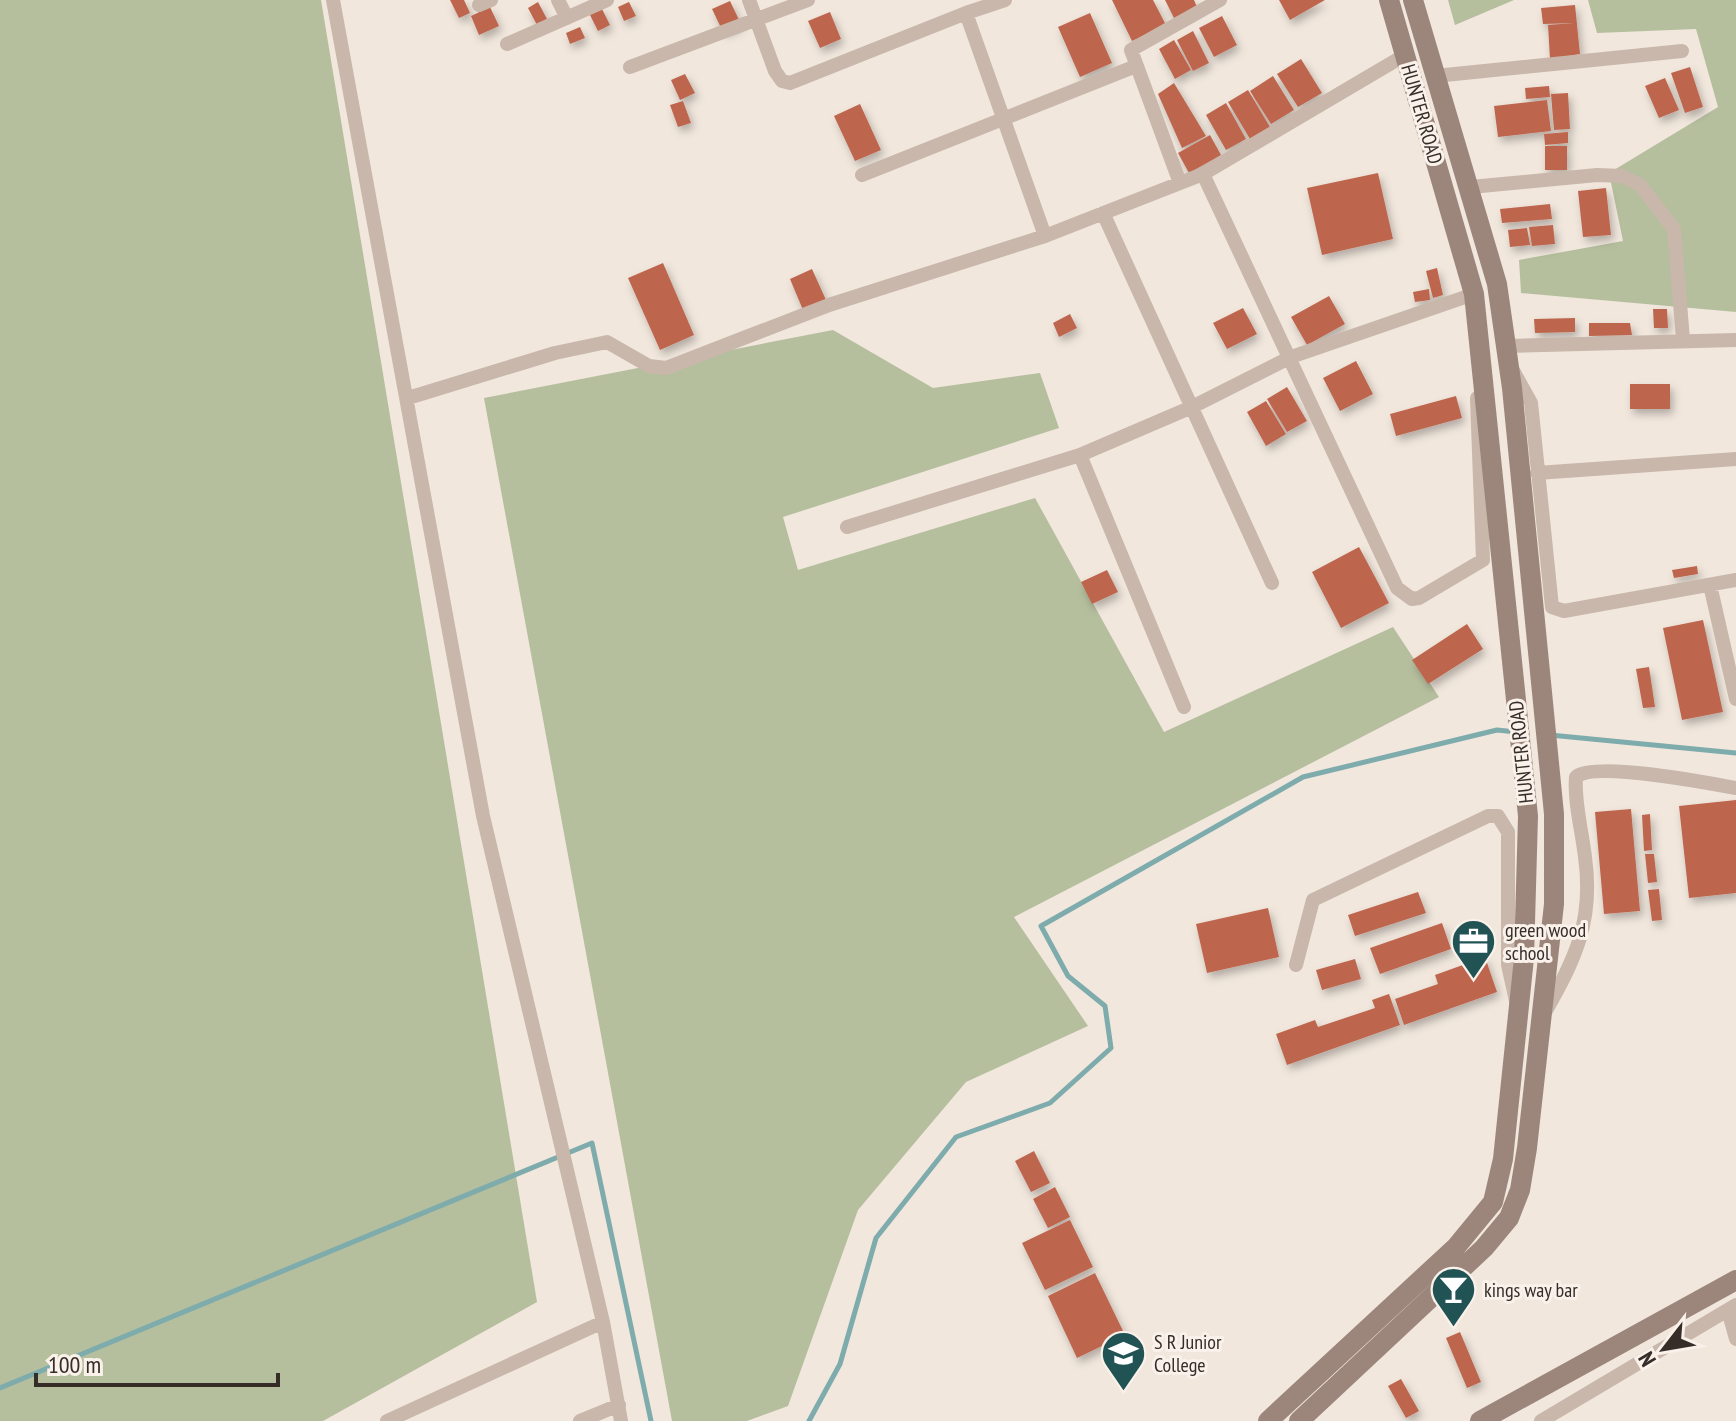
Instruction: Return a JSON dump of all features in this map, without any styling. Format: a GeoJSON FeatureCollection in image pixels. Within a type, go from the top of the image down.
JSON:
{"type":"FeatureCollection","features":[{"type":"Feature","properties":{"kind":"street"},"geometry":{"type":"LineString","coordinates":[[333,0],[483,816],[603,1322],[621,1421]]}},
{"type":"Feature","properties":{"kind":"street"},"geometry":{"type":"LineString","coordinates":[[558,0],[567,18]]}},
{"type":"Feature","properties":{"kind":"street"},"geometry":{"type":"LineString","coordinates":[[507,44],[607,0]]}},
{"type":"Feature","properties":{"kind":"street"},"geometry":{"type":"LineString","coordinates":[[749,0],[775,71],[782,81],[790,83],[1005,0]]}},
{"type":"Feature","properties":{"kind":"street"},"geometry":{"type":"LineString","coordinates":[[630,67],[808,0]]}},
{"type":"Feature","properties":{"kind":"street"},"geometry":{"type":"LineString","coordinates":[[1180,183],[1131,50],[1220,0]]}},
{"type":"Feature","properties":{"kind":"street","name":"HUNTER ROAD"},"geometry":{"type":"LineString","coordinates":[[1268,1421],[1456,1247],[1493,1202],[1503,1159],[1520,1013],[1529,865],[1528,816],[1484,370],[1474,294],[1389,0]]}},
{"type":"Feature","properties":{"kind":"street","name":"HUNTER ROAD"},"geometry":{"type":"LineString","coordinates":[[1299,1421],[1484,1248],[1509,1218],[1520,1190],[1527,1148],[1554,904],[1554,814],[1497,284],[1471,187],[1413,0]]}},
{"type":"Feature","properties":{"kind":"street"},"geometry":{"type":"LineString","coordinates":[[966,13],[1045,236]]}},
{"type":"Feature","properties":{"kind":"street"},"geometry":{"type":"LineString","coordinates":[[1435,76],[1682,51]]}},
{"type":"Feature","properties":{"kind":"street"},"geometry":{"type":"LineString","coordinates":[[408,398],[470,382],[555,353],[607,342],[649,366],[666,368],[829,305],[1045,236],[1203,174],[1405,55]]}},
{"type":"Feature","properties":{"kind":"street"},"geometry":{"type":"LineString","coordinates":[[862,175],[1136,66]]}},
{"type":"Feature","properties":{"kind":"street"},"geometry":{"type":"LineString","coordinates":[[1203,174],[1397,588],[1412,599],[1483,560],[1476,422],[1484,370]]}},
{"type":"Feature","properties":{"kind":"street"},"geometry":{"type":"LineString","coordinates":[[1471,187],[1597,175],[1622,176],[1640,185],[1674,229],[1683,340]]}},
{"type":"Feature","properties":{"kind":"street"},"geometry":{"type":"LineString","coordinates":[[1103,213],[1272,583]]}},
{"type":"Feature","properties":{"kind":"street"},"geometry":{"type":"LineString","coordinates":[[847,527],[1080,455],[1192,407],[1291,357],[1474,294]]}},
{"type":"Feature","properties":{"kind":"street"},"geometry":{"type":"LineString","coordinates":[[1736,340],[1683,340],[1507,355],[1531,403],[1550,602],[1556,610],[1736,580]]}},
{"type":"Feature","properties":{"kind":"street"},"geometry":{"type":"LineString","coordinates":[[1080,455],[1184,707]]}},
{"type":"Feature","properties":{"kind":"street"},"geometry":{"type":"LineString","coordinates":[[1537,473],[1642,463],[1736,459]]}},
{"type":"Feature","properties":{"kind":"street"},"geometry":{"type":"LineString","coordinates":[[1710,585],[1736,699]]}},
{"type":"Feature","properties":{"kind":"street"},"geometry":{"type":"LineString","coordinates":[[1542,1018],[1572,964],[1587,919],[1586,862],[1576,777],[1585,772],[1650,774],[1736,788]]}},
{"type":"Feature","properties":{"kind":"street"},"geometry":{"type":"LineString","coordinates":[[1296,965],[1313,900],[1488,816],[1498,816],[1508,832],[1508,965],[1520,1013]]}},
{"type":"Feature","properties":{"kind":"street"},"geometry":{"type":"LineString","coordinates":[[1480,1421],[1736,1280]]}},
{"type":"Feature","properties":{"kind":"street"},"geometry":{"type":"LineString","coordinates":[[1541,1421],[1732,1307],[1736,1339]]}},
{"type":"Feature","properties":{"kind":"street"},"geometry":{"type":"LineString","coordinates":[[387,1421],[603,1322]]}},
{"type":"Feature","properties":{"kind":"street"},"geometry":{"type":"LineString","coordinates":[[580,1421],[619,1405]]}},
{"type":"Feature","properties":{"kind":"green space"},"geometry":{"type":"Polygon","coordinates":[[[0,0],[321,0],[537,1302],[323,1421],[0,1421],[0,0]]]}},
{"type":"Feature","properties":{"kind":"green space"},"geometry":{"type":"Polygon","coordinates":[[[1448,0],[1514,0],[1455,25],[1448,0]]]}},
{"type":"Feature","properties":{"kind":"green space"},"geometry":{"type":"Polygon","coordinates":[[[1588,0],[1736,0],[1736,312],[1521,293],[1519,260],[1623,241],[1609,173],[1718,107],[1696,29],[1597,33],[1588,0]]]}},
{"type":"Feature","properties":{"kind":"green space"},"geometry":{"type":"Polygon","coordinates":[[[833,330],[933,388],[1040,373],[1059,428],[783,517],[798,570],[1035,498],[1164,732],[1393,627],[1439,697],[1014,917],[1088,1026],[966,1082],[858,1210],[788,1406],[747,1421],[672,1421],[484,398],[833,330]]]}},
{"type":"Feature","properties":{"kind":"building"},"geometry":{"type":"Polygon","coordinates":[[[450,0],[464,0],[470,13],[459,18],[450,0]]]}},
{"type":"Feature","properties":{"kind":"building"},"geometry":{"type":"Polygon","coordinates":[[[1112,0],[1153,0],[1166,25],[1132,41],[1112,0]]]}},
{"type":"Feature","properties":{"kind":"building"},"geometry":{"type":"Polygon","coordinates":[[[1165,0],[1194,0],[1197,7],[1174,18],[1165,0]]]}},
{"type":"Feature","properties":{"kind":"building"},"geometry":{"type":"Polygon","coordinates":[[[1279,0],[1325,0],[1290,20],[1279,0]]]}},
{"type":"Feature","properties":{"kind":"building"},"geometry":{"type":"Polygon","coordinates":[[[730,1],[741,24],[723,32],[712,9],[730,1]]]}},
{"type":"Feature","properties":{"kind":"building"},"geometry":{"type":"Polygon","coordinates":[[[538,2],[547,19],[537,25],[528,8],[538,2]]]}},
{"type":"Feature","properties":{"kind":"building"},"geometry":{"type":"Polygon","coordinates":[[[629,2],[636,16],[624,21],[618,7],[629,2]]]}},
{"type":"Feature","properties":{"kind":"building"},"geometry":{"type":"Polygon","coordinates":[[[1575,5],[1580,54],[1550,59],[1548,25],[1574,23],[1543,24],[1541,8],[1575,5]]]}},
{"type":"Feature","properties":{"kind":"building"},"geometry":{"type":"Polygon","coordinates":[[[490,7],[499,26],[479,35],[471,16],[490,7]]]}},
{"type":"Feature","properties":{"kind":"building"},"geometry":{"type":"Polygon","coordinates":[[[601,7],[610,25],[598,31],[589,13],[601,7]]]}},
{"type":"Feature","properties":{"kind":"building"},"geometry":{"type":"Polygon","coordinates":[[[830,12],[841,39],[820,48],[808,21],[830,12]]]}},
{"type":"Feature","properties":{"kind":"building"},"geometry":{"type":"Polygon","coordinates":[[[1090,13],[1112,63],[1080,77],[1058,27],[1090,13]]]}},
{"type":"Feature","properties":{"kind":"building"},"geometry":{"type":"Polygon","coordinates":[[[1222,16],[1237,45],[1214,57],[1199,28],[1222,16]]]}},
{"type":"Feature","properties":{"kind":"building"},"geometry":{"type":"Polygon","coordinates":[[[580,27],[585,38],[570,44],[566,33],[580,27]]]}},
{"type":"Feature","properties":{"kind":"building"},"geometry":{"type":"Polygon","coordinates":[[[1193,31],[1209,63],[1193,71],[1177,40],[1193,31]]]}},
{"type":"Feature","properties":{"kind":"building"},"geometry":{"type":"Polygon","coordinates":[[[1174,40],[1191,70],[1175,79],[1159,49],[1174,40]]]}},
{"type":"Feature","properties":{"kind":"building"},"geometry":{"type":"Polygon","coordinates":[[[1301,59],[1322,93],[1298,107],[1277,74],[1301,59]]]}},
{"type":"Feature","properties":{"kind":"building"},"geometry":{"type":"Polygon","coordinates":[[[1690,67],[1703,107],[1685,113],[1671,73],[1690,67]]]}},
{"type":"Feature","properties":{"kind":"building"},"geometry":{"type":"Polygon","coordinates":[[[685,74],[695,93],[680,100],[671,80],[685,74]]]}},
{"type":"Feature","properties":{"kind":"building"},"geometry":{"type":"Polygon","coordinates":[[[1273,76],[1294,110],[1271,124],[1250,91],[1273,76]]]}},
{"type":"Feature","properties":{"kind":"building"},"geometry":{"type":"Polygon","coordinates":[[[1665,78],[1679,110],[1659,118],[1645,86],[1665,78]]]}},
{"type":"Feature","properties":{"kind":"building"},"geometry":{"type":"Polygon","coordinates":[[[1174,83],[1206,136],[1182,148],[1158,94],[1174,83]]]}},
{"type":"Feature","properties":{"kind":"building"},"geometry":{"type":"Polygon","coordinates":[[[1549,86],[1550,97],[1526,99],[1525,88],[1549,86]]]}},
{"type":"Feature","properties":{"kind":"building"},"geometry":{"type":"Polygon","coordinates":[[[1248,90],[1270,127],[1250,139],[1228,102],[1248,90]]]}},
{"type":"Feature","properties":{"kind":"building"},"geometry":{"type":"Polygon","coordinates":[[[1568,93],[1570,129],[1554,130],[1551,94],[1568,93]]]}},
{"type":"Feature","properties":{"kind":"building"},"geometry":{"type":"Polygon","coordinates":[[[1547,100],[1551,131],[1498,137],[1494,106],[1547,100]]]}},
{"type":"Feature","properties":{"kind":"building"},"geometry":{"type":"Polygon","coordinates":[[[683,101],[691,123],[678,127],[670,105],[683,101]]]}},
{"type":"Feature","properties":{"kind":"building"},"geometry":{"type":"Polygon","coordinates":[[[1226,103],[1246,139],[1226,150],[1206,115],[1226,103]]]}},
{"type":"Feature","properties":{"kind":"building"},"geometry":{"type":"Polygon","coordinates":[[[860,104],[881,150],[855,161],[834,116],[860,104]]]}},
{"type":"Feature","properties":{"kind":"building"},"geometry":{"type":"Polygon","coordinates":[[[1568,132],[1568,143],[1545,145],[1544,134],[1568,132]]]}},
{"type":"Feature","properties":{"kind":"building"},"geometry":{"type":"Polygon","coordinates":[[[1210,135],[1221,155],[1189,173],[1178,153],[1210,135]]]}},
{"type":"Feature","properties":{"kind":"building"},"geometry":{"type":"Polygon","coordinates":[[[1545,146],[1567,146],[1567,170],[1545,170],[1545,146]]]}},
{"type":"Feature","properties":{"kind":"building"},"geometry":{"type":"Polygon","coordinates":[[[1378,173],[1393,239],[1322,255],[1307,188],[1378,173]]]}},
{"type":"Feature","properties":{"kind":"building"},"geometry":{"type":"Polygon","coordinates":[[[1606,188],[1611,235],[1583,237],[1578,191],[1606,188]]]}},
{"type":"Feature","properties":{"kind":"building"},"geometry":{"type":"Polygon","coordinates":[[[1550,204],[1552,219],[1502,223],[1500,209],[1550,204]]]}},
{"type":"Feature","properties":{"kind":"building"},"geometry":{"type":"Polygon","coordinates":[[[1553,225],[1555,244],[1532,246],[1529,227],[1553,225]]]}},
{"type":"Feature","properties":{"kind":"building"},"geometry":{"type":"Polygon","coordinates":[[[1527,228],[1530,245],[1510,247],[1508,230],[1527,228]]]}},
{"type":"Feature","properties":{"kind":"building"},"geometry":{"type":"Polygon","coordinates":[[[663,263],[694,335],[660,350],[628,278],[663,263]]]}},
{"type":"Feature","properties":{"kind":"building"},"geometry":{"type":"Polygon","coordinates":[[[1437,268],[1443,295],[1433,298],[1426,271],[1437,268]]]}},
{"type":"Feature","properties":{"kind":"building"},"geometry":{"type":"Polygon","coordinates":[[[812,269],[826,300],[803,310],[790,279],[812,269]]]}},
{"type":"Feature","properties":{"kind":"building"},"geometry":{"type":"Polygon","coordinates":[[[1429,289],[1430,300],[1415,302],[1413,292],[1429,289]]]}},
{"type":"Feature","properties":{"kind":"building"},"geometry":{"type":"Polygon","coordinates":[[[1329,296],[1345,324],[1307,345],[1291,317],[1329,296]]]}},
{"type":"Feature","properties":{"kind":"building"},"geometry":{"type":"Polygon","coordinates":[[[1243,308],[1257,334],[1227,349],[1213,323],[1243,308]]]}},
{"type":"Feature","properties":{"kind":"building"},"geometry":{"type":"Polygon","coordinates":[[[1653,309],[1667,309],[1668,328],[1654,328],[1653,309]]]}},
{"type":"Feature","properties":{"kind":"building"},"geometry":{"type":"Polygon","coordinates":[[[1070,314],[1077,328],[1059,337],[1053,323],[1070,314]]]}},
{"type":"Feature","properties":{"kind":"building"},"geometry":{"type":"Polygon","coordinates":[[[1575,318],[1575,332],[1535,333],[1534,319],[1575,318]]]}},
{"type":"Feature","properties":{"kind":"building"},"geometry":{"type":"Polygon","coordinates":[[[1589,323],[1630,323],[1632,335],[1589,336],[1589,323]]]}},
{"type":"Feature","properties":{"kind":"building"},"geometry":{"type":"Polygon","coordinates":[[[1356,361],[1373,394],[1340,411],[1323,378],[1356,361]]]}},
{"type":"Feature","properties":{"kind":"building"},"geometry":{"type":"Polygon","coordinates":[[[1630,384],[1670,384],[1670,409],[1630,409],[1630,384]]]}},
{"type":"Feature","properties":{"kind":"building"},"geometry":{"type":"Polygon","coordinates":[[[1287,387],[1307,421],[1287,432],[1267,399],[1287,387]]]}},
{"type":"Feature","properties":{"kind":"building"},"geometry":{"type":"Polygon","coordinates":[[[1456,396],[1462,418],[1396,436],[1390,414],[1456,396]]]}},
{"type":"Feature","properties":{"kind":"building"},"geometry":{"type":"Polygon","coordinates":[[[1266,401],[1286,434],[1266,446],[1247,412],[1266,401]]]}},
{"type":"Feature","properties":{"kind":"building"},"geometry":{"type":"Polygon","coordinates":[[[1359,547],[1389,603],[1341,628],[1312,572],[1359,547]]]}},
{"type":"Feature","properties":{"kind":"building"},"geometry":{"type":"Polygon","coordinates":[[[1697,566],[1698,574],[1674,578],[1672,570],[1697,566]]]}},
{"type":"Feature","properties":{"kind":"building"},"geometry":{"type":"Polygon","coordinates":[[[1107,570],[1118,592],[1092,604],[1081,582],[1107,570]]]}},
{"type":"Feature","properties":{"kind":"building"},"geometry":{"type":"Polygon","coordinates":[[[1703,620],[1723,712],[1682,720],[1663,628],[1703,620]]]}},
{"type":"Feature","properties":{"kind":"building"},"geometry":{"type":"Polygon","coordinates":[[[1467,624],[1483,649],[1428,684],[1412,660],[1467,624]]]}},
{"type":"Feature","properties":{"kind":"building"},"geometry":{"type":"Polygon","coordinates":[[[1649,667],[1655,707],[1643,708],[1636,669],[1649,667]]]}},
{"type":"Feature","properties":{"kind":"building"},"geometry":{"type":"Polygon","coordinates":[[[1736,800],[1736,893],[1689,898],[1679,806],[1736,800]]]}},
{"type":"Feature","properties":{"kind":"building"},"geometry":{"type":"Polygon","coordinates":[[[1631,809],[1640,911],[1604,914],[1595,812],[1631,809]]]}},
{"type":"Feature","properties":{"kind":"building"},"geometry":{"type":"Polygon","coordinates":[[[1650,814],[1652,850],[1644,851],[1642,815],[1650,814]]]}},
{"type":"Feature","properties":{"kind":"building"},"geometry":{"type":"Polygon","coordinates":[[[1645,854],[1654,854],[1657,882],[1648,883],[1645,854]]]}},
{"type":"Feature","properties":{"kind":"building"},"geometry":{"type":"Polygon","coordinates":[[[1659,889],[1662,920],[1652,921],[1648,890],[1659,889]]]}},
{"type":"Feature","properties":{"kind":"building"},"geometry":{"type":"Polygon","coordinates":[[[1418,892],[1426,913],[1355,936],[1348,915],[1418,892]]]}},
{"type":"Feature","properties":{"kind":"building"},"geometry":{"type":"Polygon","coordinates":[[[1268,908],[1279,957],[1207,973],[1196,924],[1268,908]]]}},
{"type":"Feature","properties":{"kind":"building"},"geometry":{"type":"Polygon","coordinates":[[[1442,923],[1451,949],[1380,974],[1370,948],[1442,923]]]}},
{"type":"Feature","properties":{"kind":"building"},"geometry":{"type":"Polygon","coordinates":[[[1485,957],[1497,992],[1404,1025],[1395,999],[1438,984],[1435,975],[1485,957]]]}},
{"type":"Feature","properties":{"kind":"building"},"geometry":{"type":"Polygon","coordinates":[[[1355,959],[1361,979],[1322,990],[1316,970],[1355,959]]]}},
{"type":"Feature","properties":{"kind":"building"},"geometry":{"type":"Polygon","coordinates":[[[1389,994],[1400,1025],[1287,1065],[1276,1034],[1315,1020],[1318,1027],[1375,1008],[1372,1000],[1389,994]]]}},
{"type":"Feature","properties":{"kind":"building"},"geometry":{"type":"Polygon","coordinates":[[[1034,1151],[1050,1183],[1031,1192],[1015,1161],[1034,1151]]]}},
{"type":"Feature","properties":{"kind":"building"},"geometry":{"type":"Polygon","coordinates":[[[1055,1187],[1070,1217],[1048,1228],[1033,1199],[1055,1187]]]}},
{"type":"Feature","properties":{"kind":"building"},"geometry":{"type":"Polygon","coordinates":[[[1070,1220],[1093,1267],[1045,1290],[1022,1243],[1070,1220]]]}},
{"type":"Feature","properties":{"kind":"building"},"geometry":{"type":"Polygon","coordinates":[[[1095,1273],[1125,1335],[1077,1358],[1048,1296],[1095,1273]]]}},
{"type":"Feature","properties":{"kind":"building"},"geometry":{"type":"Polygon","coordinates":[[[1460,1332],[1481,1382],[1467,1388],[1446,1338],[1460,1332]]]}},
{"type":"Feature","properties":{"kind":"building"},"geometry":{"type":"Polygon","coordinates":[[[1401,1379],[1419,1411],[1406,1418],[1388,1386],[1401,1379]]]}},
{"type":"Feature","properties":{"kind":"waterway"},"geometry":{"type":"LineString","coordinates":[[809,1421],[840,1364],[876,1238],[956,1137],[1050,1103],[1111,1048],[1105,1006],[1068,976],[1041,926],[1303,777],[1497,730],[1516,732]]}},
{"type":"Feature","properties":{"kind":"waterway"},"geometry":{"type":"LineString","coordinates":[[1550,735],[1736,753]]}},
{"type":"Feature","properties":{"kind":"waterway"},"geometry":{"type":"LineString","coordinates":[[0,1388],[592,1143],[651,1421]]}},
{"type":"Feature","properties":{"kind":"place","name":"green wood school"},"geometry":{"type":"Point","coordinates":[1474,980]}},
{"type":"Feature","properties":{"kind":"place","name":"kings way bar"},"geometry":{"type":"Point","coordinates":[1453,1329]}},
{"type":"Feature","properties":{"kind":"place","name":"S R Junior College"},"geometry":{"type":"Point","coordinates":[1123,1392]}}]}
